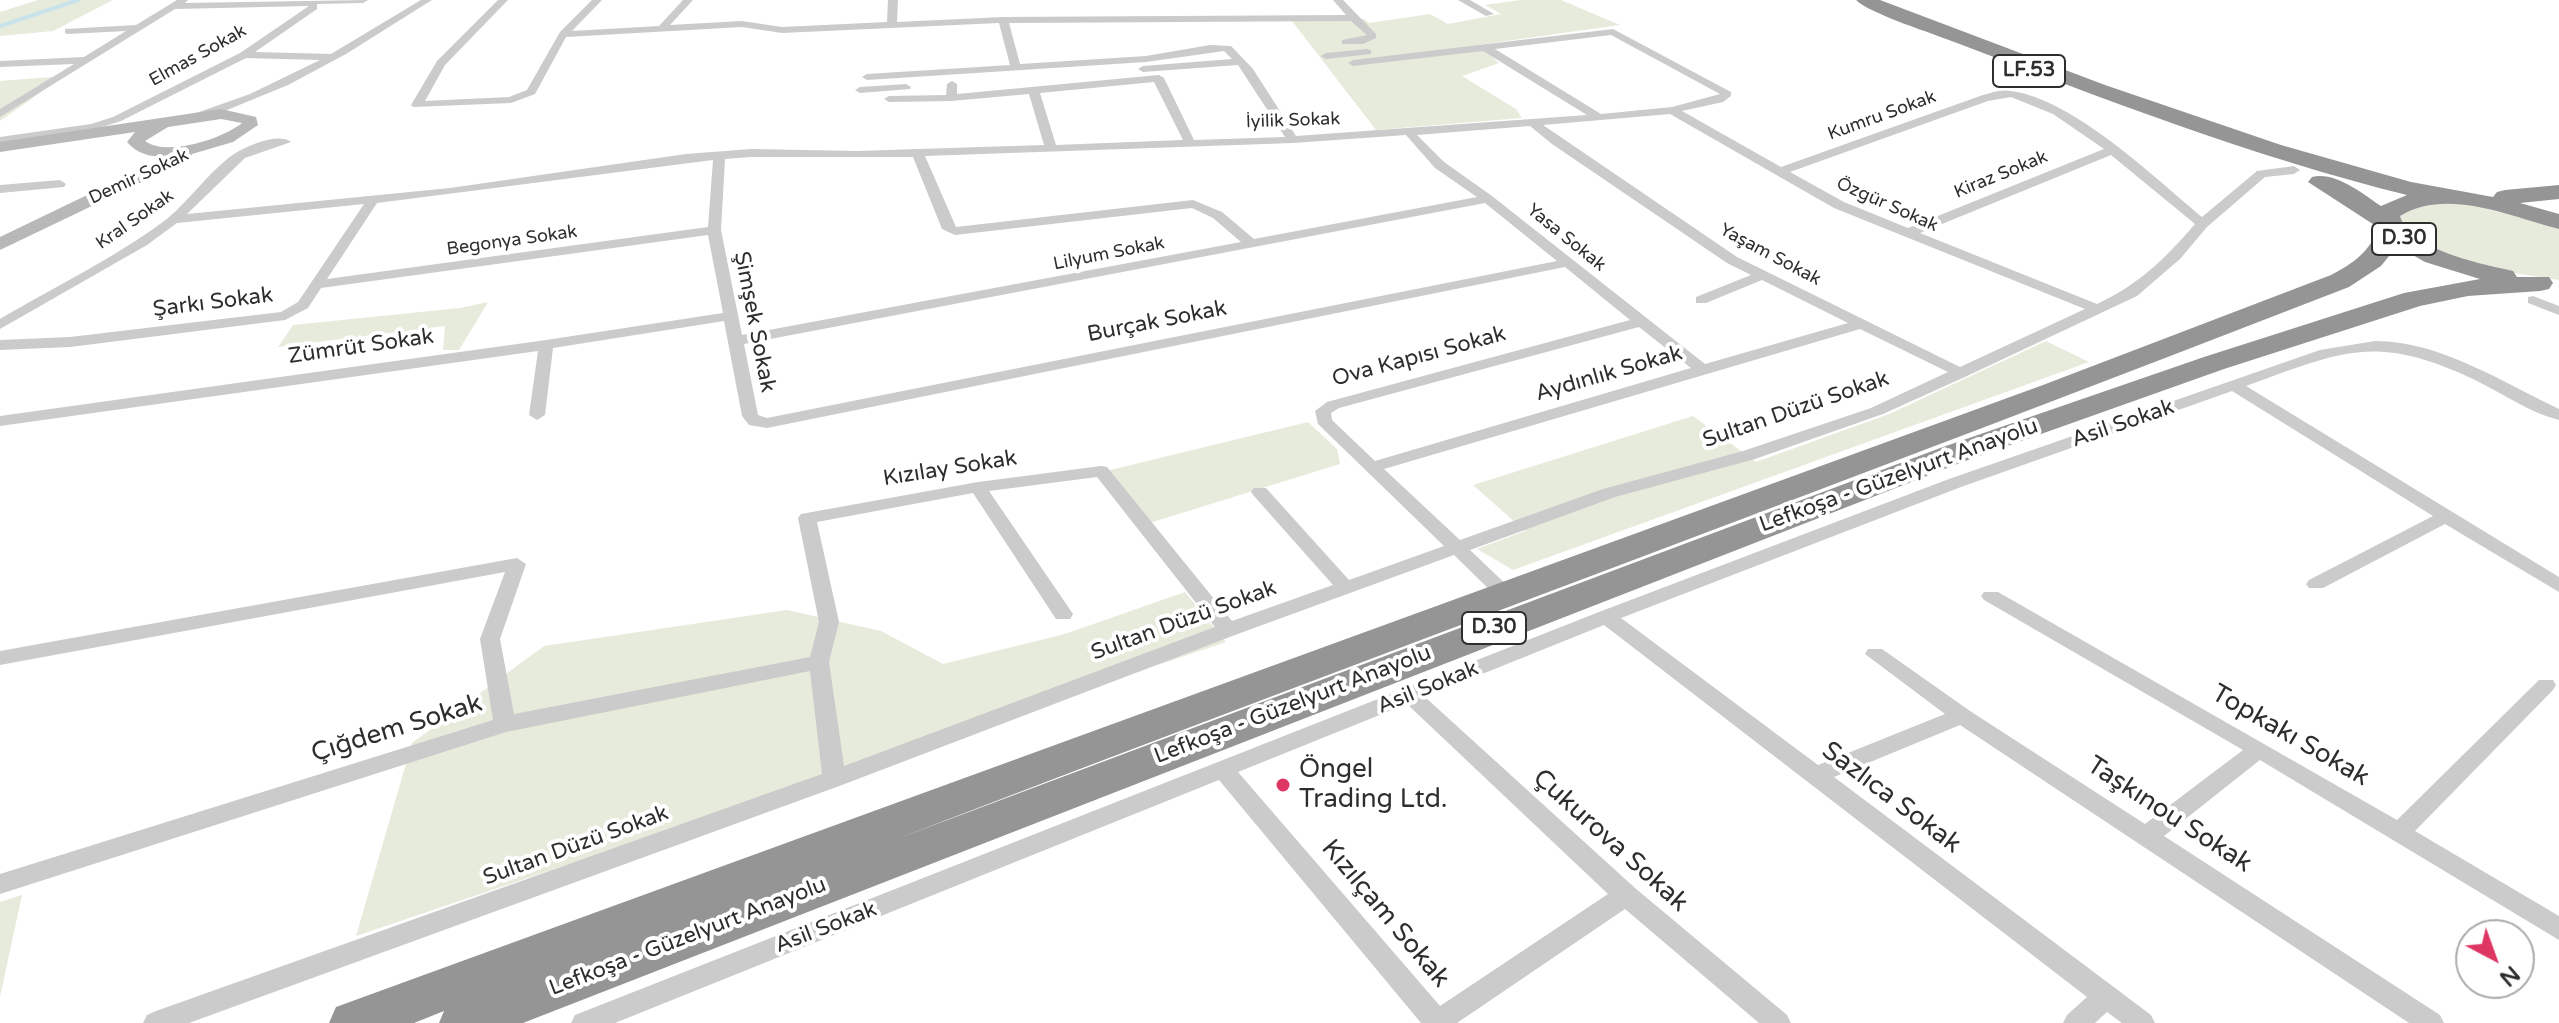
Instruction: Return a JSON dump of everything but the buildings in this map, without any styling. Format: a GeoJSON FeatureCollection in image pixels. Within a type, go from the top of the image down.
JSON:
{"type":"FeatureCollection","features":[{"type":"Feature","properties":{"kind":"highway","name":"LF.53"},"geometry":{"type":"LineString","coordinates":[[1849,0],[1964,47],[2294,170],[2347,194],[2389,225]]}},
{"type":"Feature","properties":{"kind":"highway","name":"LF.53"},"geometry":{"type":"LineString","coordinates":[[1865,0],[1981,46],[2253,144],[2329,169],[2458,200]]}},
{"type":"Feature","properties":{"kind":"highway","name":"D.30"},"geometry":{"type":"LineString","coordinates":[[2548,295],[2420,249],[2389,225],[2387,213],[2408,201],[2559,192]]}},
{"type":"Feature","properties":{"kind":"highway","name":"D.30"},"geometry":{"type":"LineString","coordinates":[[2458,200],[2512,208],[2559,222]]}},
{"type":"Feature","properties":{"kind":"highway","name":"Lefkoşa - Güzelyurt Anayolu"},"geometry":{"type":"LineString","coordinates":[[354,1023],[2054,391],[2340,281],[2378,257],[2387,245],[2389,225]]}},
{"type":"Feature","properties":{"kind":"highway","name":"Lefkoşa - Güzelyurt Anayolu"},"geometry":{"type":"LineString","coordinates":[[464,1023],[1954,454],[2214,363],[2414,299],[2468,288],[2548,295]]}},
{"type":"Feature","properties":{"kind":"street"},"geometry":{"type":"LineString","coordinates":[[311,1],[363,0]]}},
{"type":"Feature","properties":{"kind":"street"},"geometry":{"type":"LineString","coordinates":[[180,120],[277,87],[427,0]]}},
{"type":"Feature","properties":{"kind":"street"},"geometry":{"type":"LineString","coordinates":[[503,0],[441,63],[417,105],[483,102],[525,96],[531,92],[563,34],[597,0]]}},
{"type":"Feature","properties":{"kind":"street"},"geometry":{"type":"LineString","coordinates":[[663,27],[688,0]]}},
{"type":"Feature","properties":{"kind":"street"},"geometry":{"type":"LineString","coordinates":[[892,24],[893,0]]}},
{"type":"Feature","properties":{"kind":"street"},"geometry":{"type":"LineString","coordinates":[[1338,0],[1373,36],[1363,41],[1346,42]]}},
{"type":"Feature","properties":{"kind":"street"},"geometry":{"type":"LineString","coordinates":[[1463,0],[1489,14]]}},
{"type":"Feature","properties":{"kind":"street","name":"Elmas Sokak"},"geometry":{"type":"LineString","coordinates":[[0,140],[106,124],[244,55],[314,7],[311,1],[179,3]]}},
{"type":"Feature","properties":{"kind":"street"},"geometry":{"type":"LineString","coordinates":[[0,114],[179,3]]}},
{"type":"Feature","properties":{"kind":"street"},"geometry":{"type":"LineString","coordinates":[[563,34],[742,24],[782,30],[1141,15],[1246,14],[1353,18]]}},
{"type":"Feature","properties":{"kind":"street"},"geometry":{"type":"LineString","coordinates":[[1003,20],[1016,67]]}},
{"type":"Feature","properties":{"kind":"street"},"geometry":{"type":"LineString","coordinates":[[68,31],[139,28]]}},
{"type":"Feature","properties":{"kind":"street","name":"İyilik Sokak"},"geometry":{"type":"LineString","coordinates":[[174,219],[373,200],[751,153],[918,154],[1293,140],[1599,118],[1672,110],[1719,100],[1727,94],[1613,32],[1486,48]]}},
{"type":"Feature","properties":{"kind":"street"},"geometry":{"type":"LineString","coordinates":[[1326,56],[1457,43]]}},
{"type":"Feature","properties":{"kind":"street"},"geometry":{"type":"LineString","coordinates":[[867,77],[1146,59],[1227,48],[1245,67],[1293,140]]}},
{"type":"Feature","properties":{"kind":"street"},"geometry":{"type":"LineString","coordinates":[[1353,63],[1486,48],[1599,118]]}},
{"type":"Feature","properties":{"kind":"street"},"geometry":{"type":"LineString","coordinates":[[244,55],[333,57]]}},
{"type":"Feature","properties":{"kind":"street"},"geometry":{"type":"LineString","coordinates":[[0,64],[86,60]]}},
{"type":"Feature","properties":{"kind":"street"},"geometry":{"type":"LineString","coordinates":[[1245,67],[951,98],[858,94],[952,84],[1245,67]]}},
{"type":"Feature","properties":{"kind":"street"},"geometry":{"type":"LineString","coordinates":[[1158,78],[1190,143]]}},
{"type":"Feature","properties":{"kind":"street"},"geometry":{"type":"LineString","coordinates":[[951,98],[952,84]]}},
{"type":"Feature","properties":{"kind":"street"},"geometry":{"type":"LineString","coordinates":[[0,150],[138,147],[159,152],[207,146],[246,130],[253,109],[277,87]]}},
{"type":"Feature","properties":{"kind":"street"},"geometry":{"type":"LineString","coordinates":[[1033,88],[1051,149]]}},
{"type":"Feature","properties":{"kind":"street","name":"Kumru Sokak"},"geometry":{"type":"LineString","coordinates":[[1778,172],[1997,95],[2011,93],[2076,123],[2112,150]]}},
{"type":"Feature","properties":{"kind":"street"},"geometry":{"type":"LineString","coordinates":[[0,101],[23,99]]}},
{"type":"Feature","properties":{"kind":"street"},"geometry":{"type":"LineString","coordinates":[[406,115],[535,106]]}},
{"type":"Feature","properties":{"kind":"street","name":"Özgür Sokak"},"geometry":{"type":"LineString","coordinates":[[1672,110],[1839,205],[2099,310]]}},
{"type":"Feature","properties":{"kind":"street"},"geometry":{"type":"LineString","coordinates":[[0,150],[180,120],[234,114],[250,120]]}},
{"type":"Feature","properties":{"kind":"street","name":"Demir Sokak"},"geometry":{"type":"LineString","coordinates":[[71,209],[134,163],[138,137],[180,120]]}},
{"type":"Feature","properties":{"kind":"street","name":"Yaşam Sokak"},"geometry":{"type":"LineString","coordinates":[[1534,124],[1732,260],[1961,373]]}},
{"type":"Feature","properties":{"kind":"street","name":"Yasa Sokak"},"geometry":{"type":"LineString","coordinates":[[1409,132],[1415,142],[1444,168],[1488,199],[1703,370]]}},
{"type":"Feature","properties":{"kind":"street","name":"Kral Sokak"},"geometry":{"type":"LineString","coordinates":[[0,325],[142,242],[174,219],[241,155],[252,149],[285,142]]}},
{"type":"Feature","properties":{"kind":"street","name":"Demir Sokak"},"geometry":{"type":"LineString","coordinates":[[1,243],[207,146]]}},
{"type":"Feature","properties":{"kind":"street"},"geometry":{"type":"LineString","coordinates":[[2112,150],[2202,224]]}},
{"type":"Feature","properties":{"kind":"street","name":"Kiraz Sokak"},"geometry":{"type":"LineString","coordinates":[[1905,234],[2112,150]]}},
{"type":"Feature","properties":{"kind":"street"},"geometry":{"type":"LineString","coordinates":[[918,154],[949,229],[955,231],[1193,204],[1219,215],[1252,245]]}},
{"type":"Feature","properties":{"kind":"street","name":"Şimşek Sokak"},"geometry":{"type":"LineString","coordinates":[[719,156],[714,230],[750,416],[755,422]]}},
{"type":"Feature","properties":{"kind":"street","name":"Sultan Düzü Sokak"},"geometry":{"type":"LineString","coordinates":[[156,1023],[834,779],[1228,630],[1609,493],[1749,455],[1863,416],[2132,293],[2175,256],[2202,224],[2261,174],[2294,170]]}},
{"type":"Feature","properties":{"kind":"street"},"geometry":{"type":"LineString","coordinates":[[0,189],[60,184]]}},
{"type":"Feature","properties":{"kind":"street","name":"Lilyum Sokak"},"geometry":{"type":"LineString","coordinates":[[735,341],[1252,245],[1459,202],[1488,199]]}},
{"type":"Feature","properties":{"kind":"street","name":"Şarkı Sokak"},"geometry":{"type":"LineString","coordinates":[[0,345],[70,342],[271,319],[295,312],[373,200]]}},
{"type":"Feature","properties":{"kind":"street","name":"Begonya Sokak"},"geometry":{"type":"LineString","coordinates":[[315,285],[714,230]]}},
{"type":"Feature","properties":{"kind":"street","name":"Burçak Sokak"},"geometry":{"type":"LineString","coordinates":[[755,422],[767,423],[1567,263]]}},
{"type":"Feature","properties":{"kind":"street"},"geometry":{"type":"LineString","coordinates":[[1701,300],[1762,275]]}},
{"type":"Feature","properties":{"kind":"street","name":"Zümrüt Sokak"},"geometry":{"type":"LineString","coordinates":[[0,421],[546,345],[729,316]]}},
{"type":"Feature","properties":{"kind":"street","name":"Ova Kapısı Sokak"},"geometry":{"type":"LineString","coordinates":[[1504,593],[1324,421],[1323,411],[1333,405],[1640,322]]}},
{"type":"Feature","properties":{"kind":"street","name":"Aydınlık Sokak"},"geometry":{"type":"LineString","coordinates":[[1372,467],[1860,324]]}},
{"type":"Feature","properties":{"kind":"street"},"geometry":{"type":"LineString","coordinates":[[537,415],[546,345]]}},
{"type":"Feature","properties":{"kind":"street","name":"Asil Sokak"},"geometry":{"type":"LineString","coordinates":[[584,1023],[1606,617],[1955,483],[2325,353],[2359,346],[2391,346],[2418,353],[2559,415]]}},
{"type":"Feature","properties":{"kind":"street"},"geometry":{"type":"LineString","coordinates":[[2233,385],[2559,586]]}},
{"type":"Feature","properties":{"kind":"street","name":"Kızılay Sokak"},"geometry":{"type":"LineString","coordinates":[[819,662],[829,622],[807,518],[978,487],[1101,471],[1228,630]]}},
{"type":"Feature","properties":{"kind":"street"},"geometry":{"type":"LineString","coordinates":[[978,487],[1063,614]]}},
{"type":"Feature","properties":{"kind":"street"},"geometry":{"type":"LineString","coordinates":[[1260,492],[1345,587]]}},
{"type":"Feature","properties":{"kind":"street"},"geometry":{"type":"LineString","coordinates":[[2316,584],[2445,517]]}},
{"type":"Feature","properties":{"kind":"street"},"geometry":{"type":"LineString","coordinates":[[0,658],[517,564],[490,639],[505,724]]}},
{"type":"Feature","properties":{"kind":"street","name":"Topkakı Sokak"},"geometry":{"type":"LineString","coordinates":[[1991,596],[2259,749],[2559,929]]}},
{"type":"Feature","properties":{"kind":"street","name":"Sazlıca Sokak"},"geometry":{"type":"LineString","coordinates":[[1606,617],[2142,1023]]}},
{"type":"Feature","properties":{"kind":"street","name":"Taşkınou Sokak"},"geometry":{"type":"LineString","coordinates":[[1875,654],[1962,716],[2431,1023]]}},
{"type":"Feature","properties":{"kind":"street"},"geometry":{"type":"LineString","coordinates":[[819,662],[834,779]]}},
{"type":"Feature","properties":{"kind":"street","name":"Çığdem Sokak"},"geometry":{"type":"LineString","coordinates":[[0,884],[505,724],[819,662]]}},
{"type":"Feature","properties":{"kind":"street"},"geometry":{"type":"LineString","coordinates":[[2399,833],[2546,685]]}},
{"type":"Feature","properties":{"kind":"street","name":"Çukurova Sokak"},"geometry":{"type":"LineString","coordinates":[[1410,695],[1626,895],[1778,1023]]}},
{"type":"Feature","properties":{"kind":"street"},"geometry":{"type":"LineString","coordinates":[[1814,776],[1962,716]]}},
{"type":"Feature","properties":{"kind":"street"},"geometry":{"type":"LineString","coordinates":[[2148,835],[2259,749]]}},
{"type":"Feature","properties":{"kind":"street","name":"Kızılçam Sokak"},"geometry":{"type":"LineString","coordinates":[[1224,771],[1437,1022]]}},
{"type":"Feature","properties":{"kind":"street"},"geometry":{"type":"LineString","coordinates":[[1437,1022],[1626,895]]}},
{"type":"Feature","properties":{"kind":"street"},"geometry":{"type":"LineString","coordinates":[[2076,1023],[2107,996]]}},
{"type":"Feature","properties":{"kind":"shaded area"},"geometry":{"type":"Polygon","coordinates":[[[38,0],[113,0],[53,31],[0,36],[0,12],[38,0]]]}},
{"type":"Feature","properties":{"kind":"shaded area"},"geometry":{"type":"Polygon","coordinates":[[[1520,0],[1561,0],[1620,25],[1478,45],[1499,63],[1462,76],[1516,109],[1522,118],[1376,130],[1292,21],[1364,19],[1369,23],[1430,14],[1448,24],[1501,14],[1485,5],[1520,0]]]}},
{"type":"Feature","properties":{"kind":"shaded area"},"geometry":{"type":"Polygon","coordinates":[[[64,76],[0,121],[0,81],[64,76]]]}},
{"type":"Feature","properties":{"kind":"shaded area"},"geometry":{"type":"Polygon","coordinates":[[[2437,203],[2465,204],[2559,226],[2559,280],[2482,268],[2420,243],[2398,220],[2403,211],[2437,203]]]}},
{"type":"Feature","properties":{"kind":"shaded area"},"geometry":{"type":"Polygon","coordinates":[[[488,302],[459,350],[443,350],[445,326],[278,347],[293,325],[460,308],[488,302]]]}},
{"type":"Feature","properties":{"kind":"shaded area"},"geometry":{"type":"Polygon","coordinates":[[[2046,341],[2089,362],[1513,570],[1477,549],[1525,531],[1473,485],[1693,416],[1756,462],[1889,414],[2046,341]]]}},
{"type":"Feature","properties":{"kind":"shaded area"},"geometry":{"type":"Polygon","coordinates":[[[1308,422],[1337,449],[1340,464],[1143,525],[1102,472],[1308,422]]]}},
{"type":"Feature","properties":{"kind":"shaded area"},"geometry":{"type":"Polygon","coordinates":[[[1185,592],[1226,642],[356,936],[412,743],[544,646],[787,610],[881,631],[943,664],[1065,634],[1185,592]]]}},
{"type":"Feature","properties":{"kind":"shaded area"},"geometry":{"type":"Polygon","coordinates":[[[22,895],[0,997],[0,902],[22,895]]]}},
{"type":"Feature","properties":{"kind":"waterway"},"geometry":{"type":"LineString","coordinates":[[0,26],[78,0]]}},
{"type":"Feature","properties":{"kind":"place","name":"Öngel Trading Ltd."},"geometry":{"type":"Point","coordinates":[1283,785]}}]}
